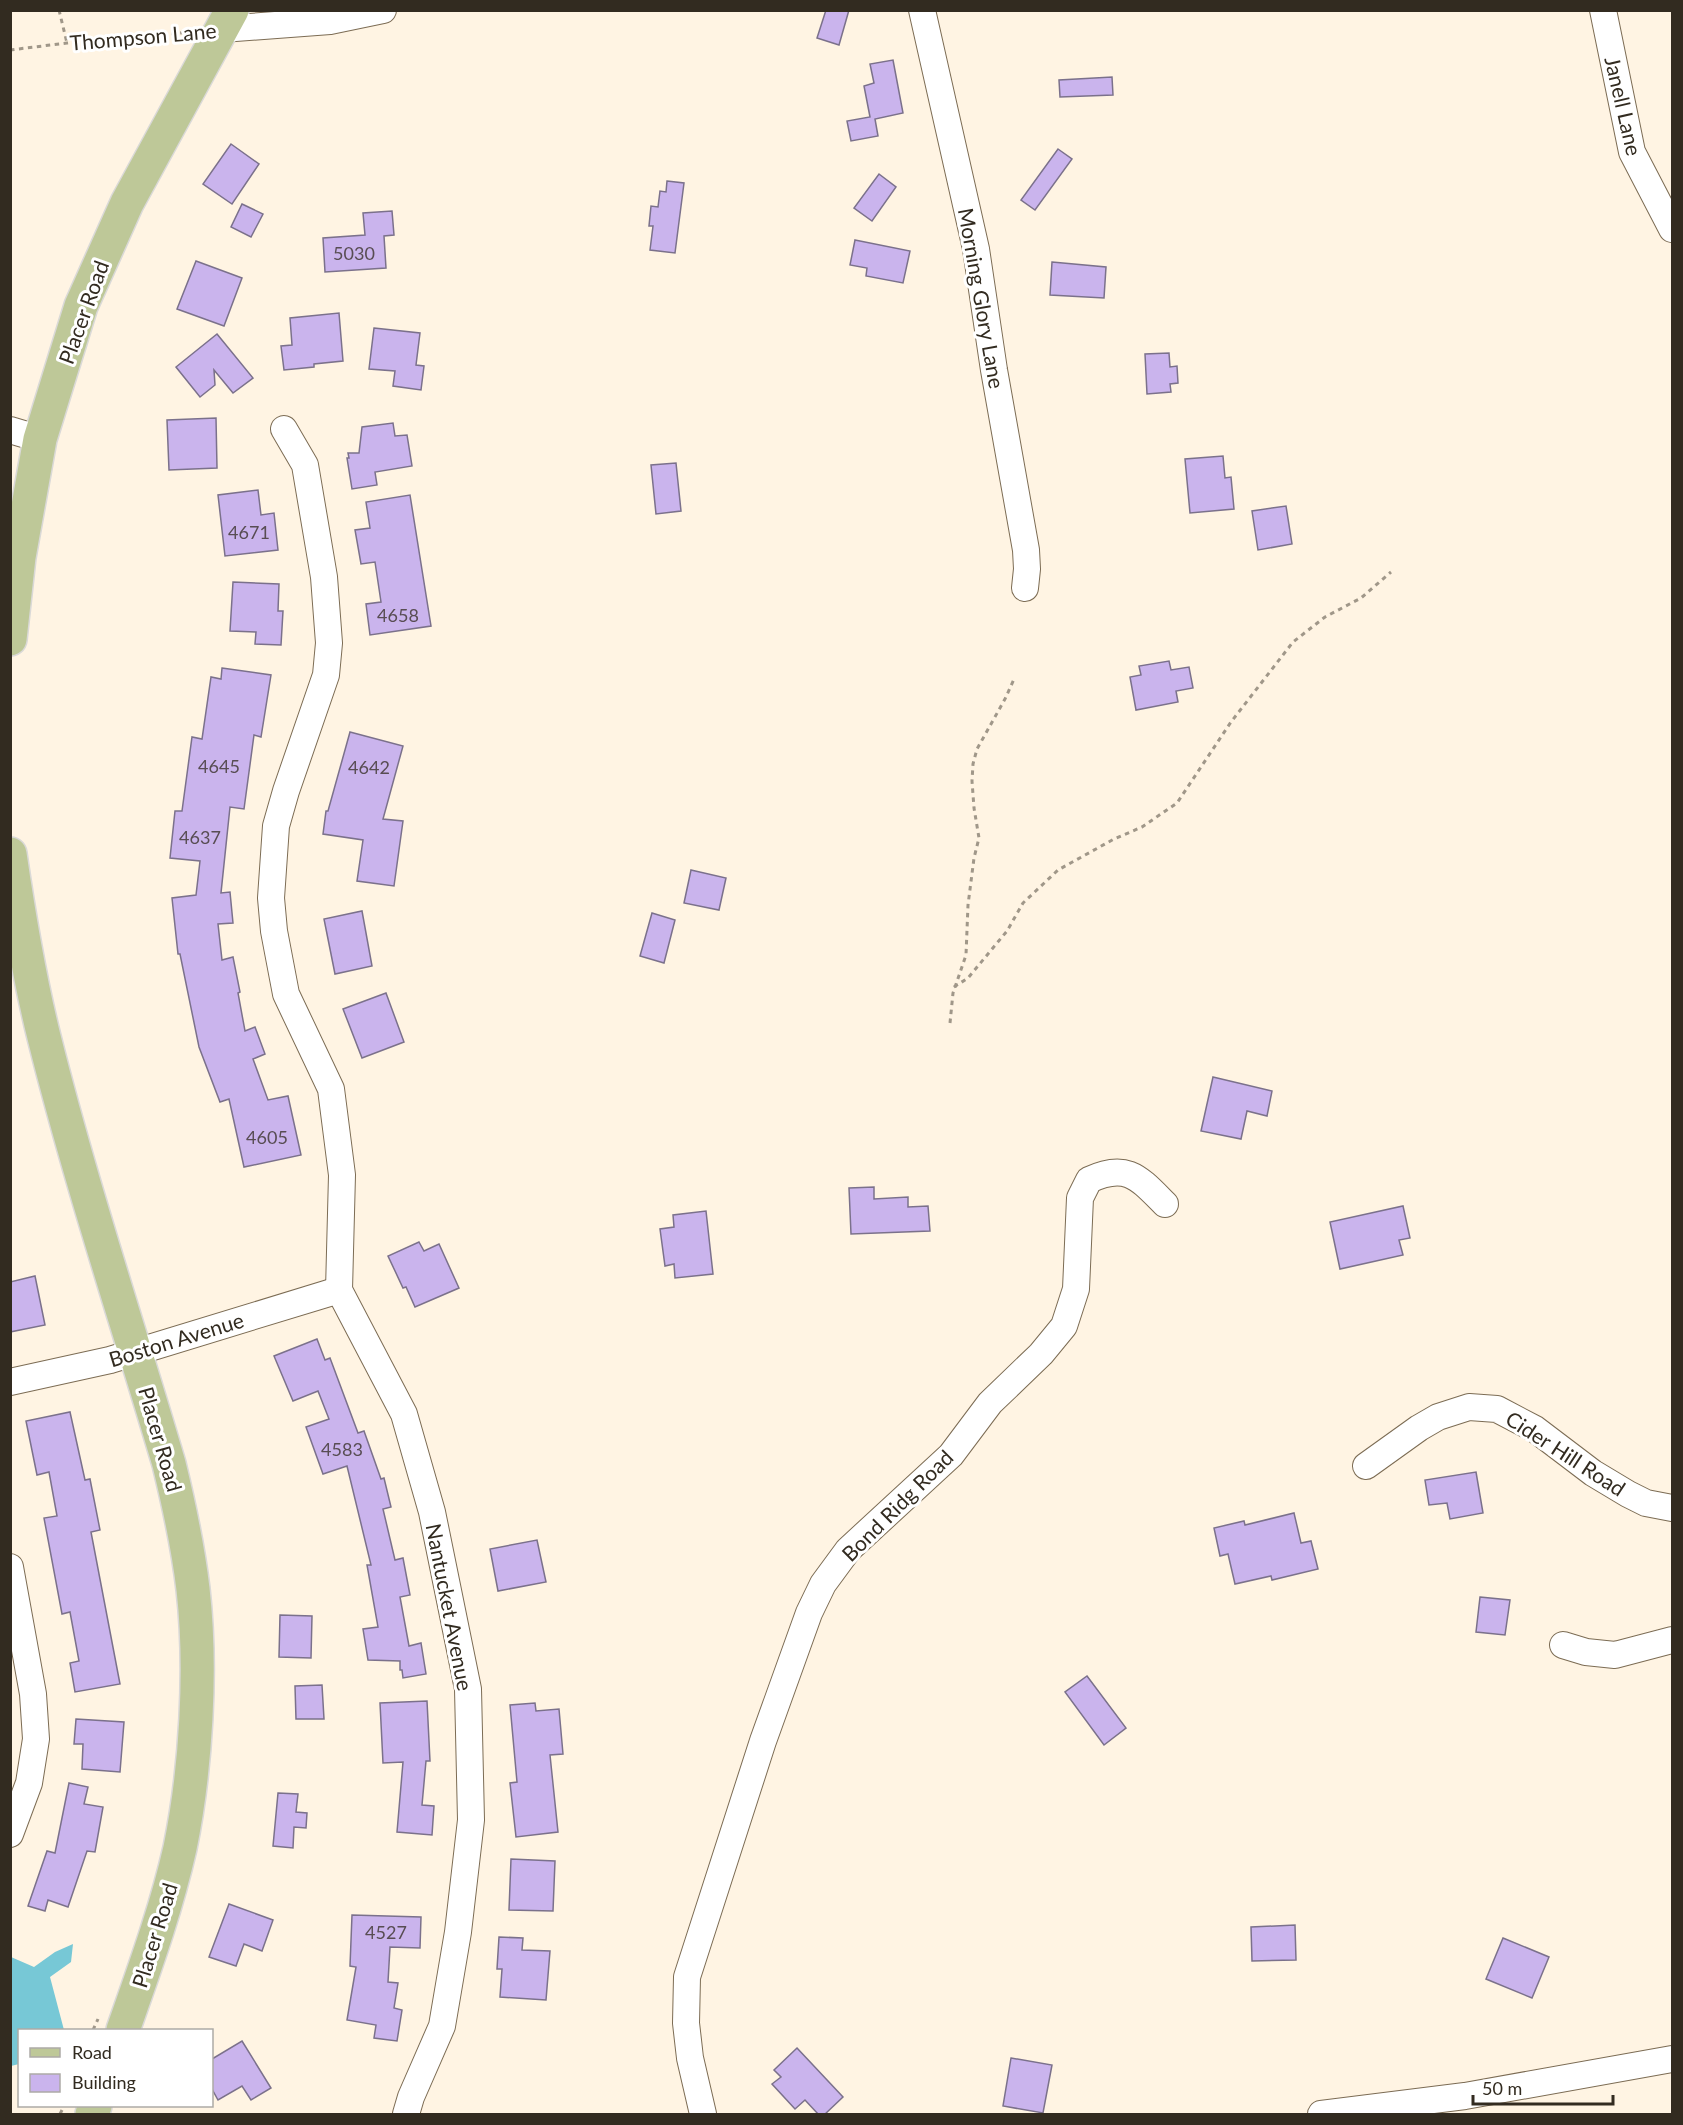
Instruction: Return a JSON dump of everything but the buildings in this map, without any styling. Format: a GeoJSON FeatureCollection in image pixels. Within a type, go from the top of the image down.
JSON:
{"type":"FeatureCollection","features":[{"type":"Feature","properties":{"kind":"main road","name":"Placer Road"},"geometry":{"type":"LineString","coordinates":[[10,639],[19,557],[25,435],[127,202],[227,20]]}},
{"type":"Feature","properties":{"kind":"main road","name":"Placer Road"},"geometry":{"type":"LineString","coordinates":[[10,854],[22,931],[43,1035],[84,1188],[136,1352],[178,1500],[193,1588],[197,1690],[189,1791],[180,1847],[165,1905],[124,2029]]}},
{"type":"Feature","properties":{"kind":"street","name":"Thompson Lane"},"geometry":{"type":"LineString","coordinates":[[227,20],[330,21],[383,10]]}},
{"type":"Feature","properties":{"kind":"street","name":"Morning Glory Lane"},"geometry":{"type":"LineString","coordinates":[[922,10],[976,249],[994,370],[1026,550],[1025,588]]}},
{"type":"Feature","properties":{"kind":"street","name":"Janell Lane"},"geometry":{"type":"LineString","coordinates":[[1604,10],[1632,152],[1672,230]]}},
{"type":"Feature","properties":{"kind":"street"},"geometry":{"type":"LineString","coordinates":[[284,429],[305,465],[324,577],[329,643],[326,675],[276,826],[271,898],[274,931],[286,994],[331,1089],[342,1175],[339,1290]]}},
{"type":"Feature","properties":{"kind":"street","name":"Bond Ridg Road"},"geometry":{"type":"LineString","coordinates":[[703,2115],[690,2058],[686,2022],[687,1977],[799,1635],[823,1584],[848,1550],[951,1455],[990,1403],[1041,1354],[1064,1326],[1076,1288],[1080,1197],[1089,1180],[1112,1172],[1130,1174],[1146,1185],[1165,1204]]}},
{"type":"Feature","properties":{"kind":"street","name":"Boston Avenue"},"geometry":{"type":"LineString","coordinates":[[10,1382],[136,1352],[339,1290]]}},
{"type":"Feature","properties":{"kind":"street","name":"Nantucket Avenue"},"geometry":{"type":"LineString","coordinates":[[339,1290],[404,1414],[432,1512],[468,1689],[471,1820],[458,1932],[442,2026],[411,2097],[406,2115]]}},
{"type":"Feature","properties":{"kind":"street","name":"Cider Hill Road"},"geometry":{"type":"LineString","coordinates":[[1366,1466],[1438,1417],[1469,1407],[1497,1409],[1535,1429],[1593,1473],[1628,1494],[1646,1503],[1672,1508]]}},
{"type":"Feature","properties":{"kind":"street"},"geometry":{"type":"LineString","coordinates":[[10,1567],[18,1651],[36,1724],[35,1753],[29,1783],[10,1834]]}},
{"type":"Feature","properties":{"kind":"street"},"geometry":{"type":"LineString","coordinates":[[1563,1645],[1586,1652],[1615,1655],[1672,1640]]}},
{"type":"Feature","properties":{"kind":"street"},"geometry":{"type":"LineString","coordinates":[[1321,2115],[1465,2096],[1672,2059]]}},
{"type":"Feature","properties":{"kind":"path"},"geometry":{"type":"LineString","coordinates":[[60,10],[67,43]]}},
{"type":"Feature","properties":{"kind":"path","name":"Thompson Lane"},"geometry":{"type":"LineString","coordinates":[[10,50],[227,20]]}},
{"type":"Feature","properties":{"kind":"path"},"geometry":{"type":"LineString","coordinates":[[954,987],[968,978],[1007,931],[1023,903],[1058,870],[1114,839],[1142,827],[1177,803],[1231,722],[1293,642],[1325,617],[1361,598],[1391,572]]}},
{"type":"Feature","properties":{"kind":"path"},"geometry":{"type":"LineString","coordinates":[[950,1023],[954,987],[966,955],[968,905],[979,838],[973,790],[973,764],[977,749],[1015,676]]}},
{"type":"Feature","properties":{"kind":"water"},"geometry":{"type":"Polygon","coordinates":[[[73,1944],[71,1962],[50,1977],[64,2029],[18,2029],[18,2064],[11,2066],[11,1957],[34,1967],[55,1952],[73,1944]]]}}]}
